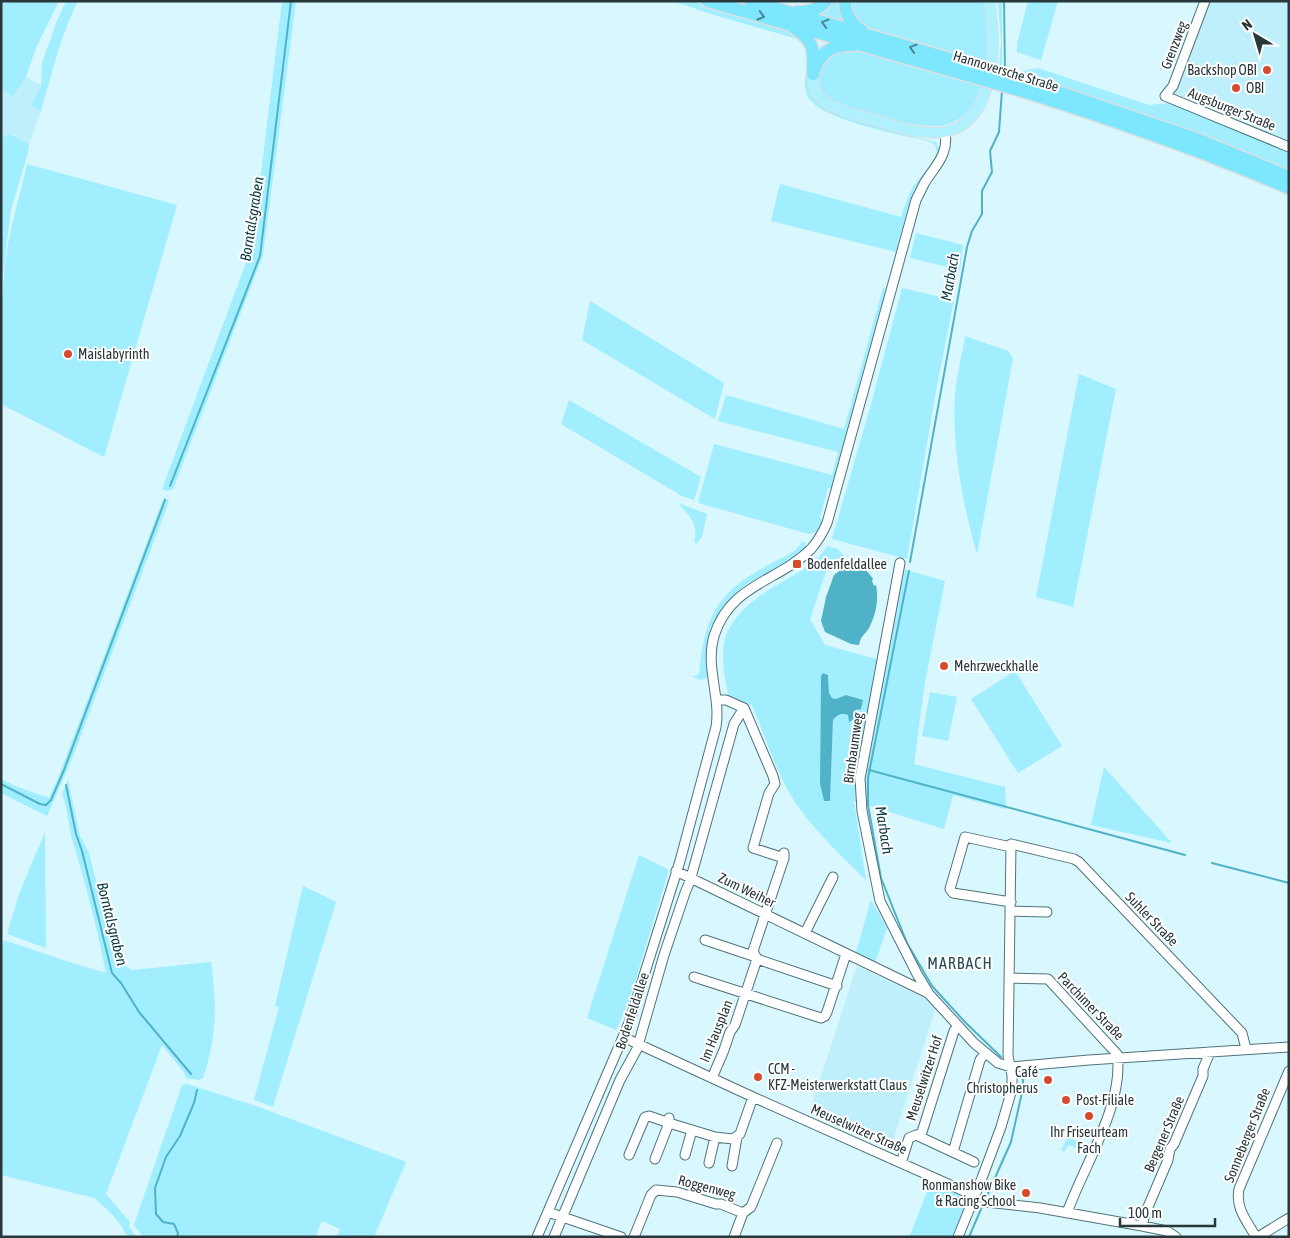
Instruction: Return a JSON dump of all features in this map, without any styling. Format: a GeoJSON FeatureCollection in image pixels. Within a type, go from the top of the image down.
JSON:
{"type":"FeatureCollection","features":[{"type":"Feature","properties":{"kind":"highway","name":"Hannoversche Straße"},"geometry":{"type":"LineString","coordinates":[[708,1],[783,16],[1030,88],[1199,140],[1289,177]]}},
{"type":"Feature","properties":{"kind":"highway","name":"Hannoversche Straße"},"geometry":{"type":"LineString","coordinates":[[750,1],[783,16]]}},
{"type":"Feature","properties":{"kind":"highway"},"geometry":{"type":"LineString","coordinates":[[783,16],[807,12],[819,7],[826,1]]}},
{"type":"Feature","properties":{"kind":"highway"},"geometry":{"type":"LineString","coordinates":[[813,74],[820,58],[829,49],[865,39],[847,16],[845,1]]}},
{"type":"Feature","properties":{"kind":"highway"},"geometry":{"type":"LineString","coordinates":[[783,16],[809,40],[813,50],[813,74]]}},
{"type":"Feature","properties":{"kind":"highway","name":"Hannoversche Straße"},"geometry":{"type":"LineString","coordinates":[[1030,88],[1086,111],[1203,152],[1289,188]]}},
{"type":"Feature","properties":{"kind":"main road"},"geometry":{"type":"LineString","coordinates":[[986,1],[991,18]]}},
{"type":"Feature","properties":{"kind":"main road"},"geometry":{"type":"LineString","coordinates":[[990,1],[993,38],[992,65]]}},
{"type":"Feature","properties":{"kind":"main road"},"geometry":{"type":"LineString","coordinates":[[813,74],[813,83],[817,94],[822,100],[835,108],[918,132],[945,132],[962,124],[977,112],[987,87]]}},
{"type":"Feature","properties":{"kind":"street","name":"Grenzweg"},"geometry":{"type":"LineString","coordinates":[[1165,96],[1173,86],[1205,1]]}},
{"type":"Feature","properties":{"kind":"street","name":"Augsburger Straße"},"geometry":{"type":"LineString","coordinates":[[1165,96],[1289,147]]}},
{"type":"Feature","properties":{"kind":"street","name":"Bodenfeldallee"},"geometry":{"type":"LineString","coordinates":[[537,1237],[623,1037],[676,871],[716,727],[718,714],[711,654],[718,625],[725,613],[740,596],[804,555],[818,540],[827,523],[914,206],[925,182],[942,158],[946,148],[945,132]]}},
{"type":"Feature","properties":{"kind":"street","name":"Birnbaumweg"},"geometry":{"type":"LineString","coordinates":[[900,563],[860,784],[862,811],[880,901],[929,994],[985,1053],[998,1063],[1011,1067]]}},
{"type":"Feature","properties":{"kind":"street"},"geometry":{"type":"LineString","coordinates":[[717,700],[726,700],[744,708]]}},
{"type":"Feature","properties":{"kind":"street","name":"Bodenfeldallee"},"geometry":{"type":"LineString","coordinates":[[554,1237],[620,1080],[639,1044],[664,956],[691,878],[734,724],[744,708]]}},
{"type":"Feature","properties":{"kind":"street","name":"Im Hausplan"},"geometry":{"type":"LineString","coordinates":[[712,1078],[730,1032],[735,1026],[756,958],[753,951],[784,856],[753,848],[769,793],[775,784],[744,708]]}},
{"type":"Feature","properties":{"kind":"street"},"geometry":{"type":"LineString","coordinates":[[703,776],[718,780]]}},
{"type":"Feature","properties":{"kind":"street","name":"Suhler Straße"},"geometry":{"type":"LineString","coordinates":[[1011,907],[949,893],[965,837],[1074,859],[1079,862],[1242,1033],[1246,1049]]}},
{"type":"Feature","properties":{"kind":"street"},"geometry":{"type":"LineString","coordinates":[[958,1237],[1001,1127],[1012,1088],[1011,1067],[1008,1056],[1011,846]]}},
{"type":"Feature","properties":{"kind":"street","name":"Zum Weiher"},"geometry":{"type":"LineString","coordinates":[[676,871],[929,994]]}},
{"type":"Feature","properties":{"kind":"street"},"geometry":{"type":"LineString","coordinates":[[805,934],[833,877]]}},
{"type":"Feature","properties":{"kind":"street"},"geometry":{"type":"LineString","coordinates":[[1011,907],[1047,912]]}},
{"type":"Feature","properties":{"kind":"street"},"geometry":{"type":"LineString","coordinates":[[705,940],[837,986]]}},
{"type":"Feature","properties":{"kind":"street"},"geometry":{"type":"LineString","coordinates":[[651,952],[664,956]]}},
{"type":"Feature","properties":{"kind":"street","name":"Im Hausplan"},"geometry":{"type":"LineString","coordinates":[[694,977],[821,1018],[826,1014],[837,986],[846,954]]}},
{"type":"Feature","properties":{"kind":"street","name":"Parchimer Straße"},"geometry":{"type":"LineString","coordinates":[[1010,978],[1048,980],[1115,1051],[1118,1058]]}},
{"type":"Feature","properties":{"kind":"street","name":"Meuselwitzer Hof"},"geometry":{"type":"LineString","coordinates":[[901,1163],[909,1138],[922,1132],[954,1031],[958,1026]]}},
{"type":"Feature","properties":{"kind":"street","name":"Meuselwitzer Straße"},"geometry":{"type":"LineString","coordinates":[[623,1037],[974,1196]]}},
{"type":"Feature","properties":{"kind":"street"},"geometry":{"type":"LineString","coordinates":[[1011,1067],[1289,1047]]}},
{"type":"Feature","properties":{"kind":"street","name":"Bergener Straße"},"geometry":{"type":"LineString","coordinates":[[1142,1226],[1145,1214],[1168,1160],[1168,1154],[1203,1076],[1203,1069],[1210,1052]]}},
{"type":"Feature","properties":{"kind":"street"},"geometry":{"type":"LineString","coordinates":[[953,1152],[980,1060],[985,1053]]}},
{"type":"Feature","properties":{"kind":"street"},"geometry":{"type":"LineString","coordinates":[[1067,1213],[1074,1191],[1110,1110],[1117,1080],[1118,1058]]}},
{"type":"Feature","properties":{"kind":"street","name":"Sonneberger Straße"},"geometry":{"type":"LineString","coordinates":[[1257,1237],[1239,1208],[1239,1189],[1289,1071]]}},
{"type":"Feature","properties":{"kind":"street"},"geometry":{"type":"LineString","coordinates":[[732,1166],[737,1137],[740,1134],[753,1097]]}},
{"type":"Feature","properties":{"kind":"street"},"geometry":{"type":"LineString","coordinates":[[629,1155],[646,1116],[669,1121],[692,1130],[729,1140],[737,1137]]}},
{"type":"Feature","properties":{"kind":"street"},"geometry":{"type":"LineString","coordinates":[[655,1159],[669,1121]]}},
{"type":"Feature","properties":{"kind":"street"},"geometry":{"type":"LineString","coordinates":[[586,1122],[599,1128]]}},
{"type":"Feature","properties":{"kind":"street"},"geometry":{"type":"LineString","coordinates":[[684,1155],[692,1130]]}},
{"type":"Feature","properties":{"kind":"street","name":"Meuselwitzer Hof"},"geometry":{"type":"LineString","coordinates":[[916,1136],[974,1162]]}},
{"type":"Feature","properties":{"kind":"street"},"geometry":{"type":"LineString","coordinates":[[709,1163],[716,1137]]}},
{"type":"Feature","properties":{"kind":"street"},"geometry":{"type":"LineString","coordinates":[[734,1237],[743,1213],[751,1207],[777,1143]]}},
{"type":"Feature","properties":{"kind":"street","name":"Roggenweg"},"geometry":{"type":"LineString","coordinates":[[634,1237],[651,1195],[656,1190],[676,1192],[721,1204],[743,1213]]}},
{"type":"Feature","properties":{"kind":"street"},"geometry":{"type":"LineString","coordinates":[[986,1202],[1142,1226],[1167,1231],[1176,1237]]}},
{"type":"Feature","properties":{"kind":"street"},"geometry":{"type":"LineString","coordinates":[[548,1212],[621,1237]]}},
{"type":"Feature","properties":{"kind":"street"},"geometry":{"type":"LineString","coordinates":[[1257,1237],[1289,1218]]}},
{"type":"Feature","properties":{"kind":"shaded area"},"geometry":{"type":"Polygon","coordinates":[[[1,1],[59,1],[36,48],[26,77],[13,96],[1,89],[1,1]]]}},
{"type":"Feature","properties":{"kind":"shaded area"},"geometry":{"type":"Polygon","coordinates":[[[66,1],[78,1],[61,41],[41,111],[31,105],[41,85],[42,63],[66,1]]]}},
{"type":"Feature","properties":{"kind":"shaded area"},"geometry":{"type":"Polygon","coordinates":[[[282,1],[296,1],[263,255],[173,489],[167,491],[162,489],[247,260],[254,231],[282,1]]]}},
{"type":"Feature","properties":{"kind":"shaded area"},"geometry":{"type":"Polygon","coordinates":[[[673,1],[693,1],[796,33],[808,44],[811,93],[823,106],[903,134],[936,142],[939,149],[936,161],[912,200],[896,252],[771,221],[780,184],[901,217],[913,187],[930,167],[936,155],[934,144],[856,123],[819,108],[807,94],[805,78],[807,54],[804,46],[797,39],[673,1]]]}},
{"type":"Feature","properties":{"kind":"shaded area"},"geometry":{"type":"Polygon","coordinates":[[[830,1],[842,1],[846,22],[818,15],[830,1]]]}},
{"type":"Feature","properties":{"kind":"shaded area"},"geometry":{"type":"Polygon","coordinates":[[[848,1],[984,1],[988,18],[988,64],[978,63],[952,52],[866,27],[853,18],[848,1]]]}},
{"type":"Feature","properties":{"kind":"shaded area"},"geometry":{"type":"Polygon","coordinates":[[[998,1],[1002,1],[1002,68],[999,67],[1001,42],[998,1]]]}},
{"type":"Feature","properties":{"kind":"shaded area"},"geometry":{"type":"Polygon","coordinates":[[[1028,1],[1058,1],[1041,60],[1017,52],[1017,44],[1028,1]]]}},
{"type":"Feature","properties":{"kind":"shaded area"},"geometry":{"type":"Polygon","coordinates":[[[1209,1],[1289,1],[1289,150],[1169,103],[1209,1]]]}},
{"type":"Feature","properties":{"kind":"shaded area"},"geometry":{"type":"Polygon","coordinates":[[[850,47],[930,72],[956,76],[984,86],[974,105],[952,123],[934,126],[918,125],[878,117],[841,105],[827,97],[818,86],[819,74],[825,57],[850,47]]]}},
{"type":"Feature","properties":{"kind":"shaded area"},"geometry":{"type":"Polygon","coordinates":[[[1038,68],[1149,105],[1169,103],[1289,150],[1289,172],[1020,73],[1038,68]]]}},
{"type":"Feature","properties":{"kind":"shaded area"},"geometry":{"type":"Polygon","coordinates":[[[26,77],[41,85],[31,105],[41,111],[29,144],[7,133],[5,137],[1,135],[1,89],[13,95],[26,77]]]}},
{"type":"Feature","properties":{"kind":"shaded area"},"geometry":{"type":"Polygon","coordinates":[[[7,133],[29,144],[11,210],[1,289],[1,135],[5,137],[7,133]]]}},
{"type":"Feature","properties":{"kind":"shaded area","name":"Maislabyrinth"},"geometry":{"type":"Polygon","coordinates":[[[27,164],[177,205],[104,457],[1,404],[1,322],[4,273],[10,232],[27,164]]]}},
{"type":"Feature","properties":{"kind":"shaded area"},"geometry":{"type":"Polygon","coordinates":[[[916,233],[963,245],[960,270],[910,258],[916,233]]]}},
{"type":"Feature","properties":{"kind":"shaded area"},"geometry":{"type":"Polygon","coordinates":[[[883,288],[887,289],[836,476],[832,488],[828,488],[820,518],[823,519],[817,532],[809,534],[698,503],[714,444],[832,475],[838,452],[718,421],[726,395],[844,429],[883,288]]]}},
{"type":"Feature","properties":{"kind":"shaded area"},"geometry":{"type":"Polygon","coordinates":[[[902,288],[954,300],[907,559],[832,539],[902,288]]]}},
{"type":"Feature","properties":{"kind":"shaded area"},"geometry":{"type":"Polygon","coordinates":[[[590,301],[724,383],[715,419],[582,340],[590,301]]]}},
{"type":"Feature","properties":{"kind":"shaded area"},"geometry":{"type":"Polygon","coordinates":[[[965,336],[1008,351],[1013,358],[977,554],[959,474],[955,434],[955,394],[965,336]]]}},
{"type":"Feature","properties":{"kind":"shaded area"},"geometry":{"type":"Polygon","coordinates":[[[1079,374],[1116,389],[1073,607],[1036,597],[1079,374]]]}},
{"type":"Feature","properties":{"kind":"shaded area"},"geometry":{"type":"Polygon","coordinates":[[[569,400],[701,477],[694,500],[682,496],[561,424],[569,400]]]}},
{"type":"Feature","properties":{"kind":"shaded area"},"geometry":{"type":"Polygon","coordinates":[[[164,497],[169,501],[72,759],[47,816],[1,793],[1,779],[49,798],[164,497]]]}},
{"type":"Feature","properties":{"kind":"shaded area"},"geometry":{"type":"Polygon","coordinates":[[[678,503],[707,514],[702,537],[697,543],[694,542],[695,530],[690,516],[678,503]]]}},
{"type":"Feature","properties":{"kind":"shaded area"},"geometry":{"type":"Polygon","coordinates":[[[800,540],[806,543],[803,549],[788,561],[743,587],[729,601],[714,625],[707,677],[701,680],[692,676],[699,675],[705,637],[716,608],[737,585],[752,574],[792,552],[802,542],[800,540]]]}},
{"type":"Feature","properties":{"kind":"shaded area"},"geometry":{"type":"Polygon","coordinates":[[[827,546],[838,549],[845,557],[827,569],[810,619],[825,645],[887,662],[903,569],[945,581],[925,682],[914,764],[1005,787],[1006,809],[953,795],[944,829],[854,801],[866,880],[810,822],[792,797],[775,764],[752,705],[729,698],[724,672],[724,642],[736,617],[768,590],[807,567],[827,546]],[[823,673],[821,676],[820,784],[824,801],[830,800],[833,720],[839,714],[848,715],[856,709],[862,700],[846,695],[836,699],[832,698],[829,693],[828,675],[823,673]]]}},
{"type":"Feature","properties":{"kind":"shaded area"},"geometry":{"type":"Polygon","coordinates":[[[851,562],[866,570],[873,579],[872,581],[874,586],[876,585],[877,590],[877,601],[873,618],[859,645],[851,644],[825,632],[821,621],[826,597],[834,575],[851,562]]]}},
{"type":"Feature","properties":{"kind":"shaded area"},"geometry":{"type":"Polygon","coordinates":[[[1015,671],[1062,746],[1018,773],[971,699],[1015,671]]]}},
{"type":"Feature","properties":{"kind":"shaded area"},"geometry":{"type":"Polygon","coordinates":[[[823,673],[828,675],[829,693],[832,698],[836,699],[846,695],[863,700],[861,709],[856,710],[854,719],[849,722],[848,715],[841,714],[833,720],[830,801],[824,801],[820,784],[821,676],[823,673]]]}},
{"type":"Feature","properties":{"kind":"shaded area"},"geometry":{"type":"Polygon","coordinates":[[[930,692],[957,697],[948,741],[922,736],[930,692]]]}},
{"type":"Feature","properties":{"kind":"shaded area"},"geometry":{"type":"Polygon","coordinates":[[[1104,767],[1172,843],[1091,825],[1104,767]]]}},
{"type":"Feature","properties":{"kind":"shaded area"},"geometry":{"type":"Polygon","coordinates":[[[68,780],[80,836],[89,853],[110,937],[120,963],[132,970],[211,962],[215,1007],[211,1048],[203,1078],[199,1080],[186,1078],[184,1072],[162,1045],[106,1194],[130,1222],[129,1226],[136,1237],[127,1237],[121,1225],[110,1212],[94,1198],[1,1175],[1,948],[4,940],[106,973],[62,793],[68,780]]]}},
{"type":"Feature","properties":{"kind":"shaded area"},"geometry":{"type":"Polygon","coordinates":[[[45,832],[46,948],[7,934],[19,894],[45,832]]]}},
{"type":"Feature","properties":{"kind":"shaded area"},"geometry":{"type":"Polygon","coordinates":[[[639,855],[669,870],[630,998],[616,1030],[587,1018],[639,855]]]}},
{"type":"Feature","properties":{"kind":"shaded area"},"geometry":{"type":"Polygon","coordinates":[[[303,886],[336,902],[273,1107],[254,1100],[279,1007],[275,1006],[303,886]]]}},
{"type":"Feature","properties":{"kind":"shaded area"},"geometry":{"type":"Polygon","coordinates":[[[871,900],[887,928],[874,966],[855,956],[871,900]]]}},
{"type":"Feature","properties":{"kind":"shaded area"},"geometry":{"type":"Polygon","coordinates":[[[857,966],[928,1000],[936,1007],[890,1150],[809,1113],[857,966]]]}},
{"type":"Feature","properties":{"kind":"shaded area"},"geometry":{"type":"Polygon","coordinates":[[[187,1084],[256,1106],[406,1162],[374,1237],[337,1237],[340,1229],[322,1221],[315,1237],[143,1237],[134,1225],[182,1085],[187,1084]]]}},
{"type":"Feature","properties":{"kind":"shaded area"},"geometry":{"type":"Polygon","coordinates":[[[1068,1137],[1091,1148],[1088,1155],[1069,1145],[1064,1152],[1061,1150],[1068,1137]]]}},
{"type":"Feature","properties":{"kind":"shaded area"},"geometry":{"type":"Polygon","coordinates":[[[931,1182],[965,1198],[966,1207],[952,1237],[914,1237],[910,1235],[931,1182]]]}},
{"type":"Feature","properties":{"kind":"waterway","name":"Borntalsgraben"},"geometry":{"type":"LineString","coordinates":[[170,486],[260,256],[291,1]]}},
{"type":"Feature","properties":{"kind":"waterway","name":"Marbach"},"geometry":{"type":"LineString","coordinates":[[1004,1],[1005,71]]}},
{"type":"Feature","properties":{"kind":"waterway","name":"Marbach"},"geometry":{"type":"LineString","coordinates":[[910,562],[967,247],[972,231],[982,214],[982,191],[992,172],[990,151],[999,132],[1002,90]]}},
{"type":"Feature","properties":{"kind":"waterway","name":"Borntalsgraben"},"geometry":{"type":"LineString","coordinates":[[1,784],[40,804],[46,805],[51,800],[165,500]]}},
{"type":"Feature","properties":{"kind":"waterway","name":"Marbach"},"geometry":{"type":"LineString","coordinates":[[909,571],[868,778],[868,805],[881,878],[907,943],[932,986],[1001,1057]]}},
{"type":"Feature","properties":{"kind":"waterway"},"geometry":{"type":"LineString","coordinates":[[869,770],[1185,855]]}},
{"type":"Feature","properties":{"kind":"waterway","name":"Borntalsgraben"},"geometry":{"type":"LineString","coordinates":[[66,785],[76,834],[82,851],[112,973],[121,983],[139,1012],[191,1074]]}},
{"type":"Feature","properties":{"kind":"waterway"},"geometry":{"type":"LineString","coordinates":[[1212,863],[1289,883]]}},
{"type":"Feature","properties":{"kind":"waterway","name":"Marbach"},"geometry":{"type":"LineString","coordinates":[[986,1198],[1011,1142],[1023,1088],[1023,1080],[1020,1076]]}},
{"type":"Feature","properties":{"kind":"waterway","name":"Borntalsgraben"},"geometry":{"type":"LineString","coordinates":[[177,1237],[178,1233],[174,1224],[163,1222],[156,1214],[155,1188],[166,1157],[180,1136],[194,1103],[197,1090]]}},
{"type":"Feature","properties":{"kind":"waterway","name":"Marbach"},"geometry":{"type":"LineString","coordinates":[[969,1237],[984,1202]]}},
{"type":"Feature","properties":{"kind":"place","name":"Backshop OBI"},"geometry":{"type":"Point","coordinates":[1267,70]}},
{"type":"Feature","properties":{"kind":"place","name":"OBI"},"geometry":{"type":"Point","coordinates":[1236,88]}},
{"type":"Feature","properties":{"kind":"place","name":"Maislabyrinth"},"geometry":{"type":"Point","coordinates":[68,354]}},
{"type":"Feature","properties":{"kind":"place","name":"Bodenfeldallee"},"geometry":{"type":"Point","coordinates":[797,564]}},
{"type":"Feature","properties":{"kind":"place","name":"Mehrzweckhalle"},"geometry":{"type":"Point","coordinates":[944,666]}},
{"type":"Feature","properties":{"kind":"place","name":"CCM - KFZ-Meisterwerkstatt Claus"},"geometry":{"type":"Point","coordinates":[758,1077]}},
{"type":"Feature","properties":{"kind":"place","name":"Café Christopherus"},"geometry":{"type":"Point","coordinates":[1048,1080]}},
{"type":"Feature","properties":{"kind":"place","name":"Post-Filiale"},"geometry":{"type":"Point","coordinates":[1066,1100]}},
{"type":"Feature","properties":{"kind":"place","name":"Ihr Friseurteam Fach"},"geometry":{"type":"Point","coordinates":[1089,1116]}},
{"type":"Feature","properties":{"kind":"place","name":"Ronmanshow Bike & Racing School"},"geometry":{"type":"Point","coordinates":[1026,1193]}},
{"type":"Feature","properties":{"kind":"district","name":"MARBACH"},"geometry":{"type":"Point","coordinates":[960,963]}}]}
